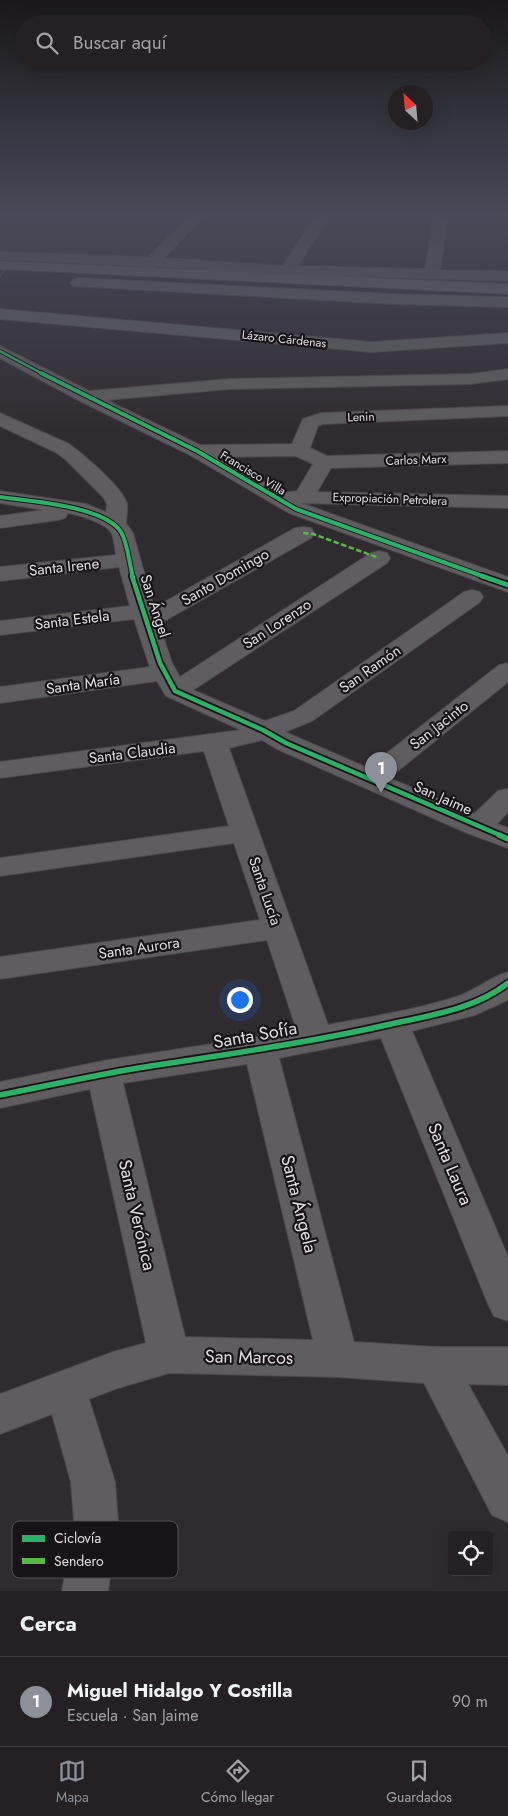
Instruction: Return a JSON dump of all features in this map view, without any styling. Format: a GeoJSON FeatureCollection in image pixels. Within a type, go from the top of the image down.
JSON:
{"type":"FeatureCollection","features":[{"type":"Feature","properties":{"kind":"main road"},"geometry":{"type":"LineString","coordinates":[[398,289],[508,294]]}},
{"type":"Feature","properties":{"kind":"street"},"geometry":{"type":"LineString","coordinates":[[237,335],[243,289]]}},
{"type":"Feature","properties":{"kind":"street"},"geometry":{"type":"LineString","coordinates":[[362,289],[508,302]]}},
{"type":"Feature","properties":{"kind":"street","name":"Lázaro Cárdenas"},"geometry":{"type":"LineString","coordinates":[[0,314],[372,347],[508,338]]}},
{"type":"Feature","properties":{"kind":"street","name":"Francisco Villa"},"geometry":{"type":"LineString","coordinates":[[0,351],[86,397],[196,451],[296,509],[508,585]]}},
{"type":"Feature","properties":{"kind":"street"},"geometry":{"type":"LineString","coordinates":[[86,397],[144,389],[197,378],[470,379],[508,374]]}},
{"type":"Feature","properties":{"kind":"street"},"geometry":{"type":"LineString","coordinates":[[470,379],[491,394],[504,411]]}},
{"type":"Feature","properties":{"kind":"street","name":"Lenin"},"geometry":{"type":"LineString","coordinates":[[299,450],[310,423],[320,419],[504,411]]}},
{"type":"Feature","properties":{"kind":"street","name":"San Ángel"},"geometry":{"type":"LineString","coordinates":[[0,419],[72,454],[112,494],[117,504],[116,524],[122,533],[127,560],[160,663],[170,681]]}},
{"type":"Feature","properties":{"kind":"street"},"geometry":{"type":"LineString","coordinates":[[196,451],[299,450],[324,462],[304,496]]}},
{"type":"Feature","properties":{"kind":"street","name":"Carlos Marx"},"geometry":{"type":"LineString","coordinates":[[324,462],[508,457]]}},
{"type":"Feature","properties":{"kind":"street","name":"Expropiación Petrolera"},"geometry":{"type":"LineString","coordinates":[[273,497],[304,496],[508,502]]}},
{"type":"Feature","properties":{"kind":"street"},"geometry":{"type":"LineString","coordinates":[[0,497],[86,510],[116,524]]}},
{"type":"Feature","properties":{"kind":"street"},"geometry":{"type":"LineString","coordinates":[[0,522],[86,510]]}},
{"type":"Feature","properties":{"kind":"street","name":"Santo Domingo"},"geometry":{"type":"LineString","coordinates":[[146,616],[303,533]]}},
{"type":"Feature","properties":{"kind":"street","name":"San Lorenzo"},"geometry":{"type":"LineString","coordinates":[[170,681],[379,558]]}},
{"type":"Feature","properties":{"kind":"street","name":"Santa Irene"},"geometry":{"type":"LineString","coordinates":[[0,574],[127,560]]}},
{"type":"Feature","properties":{"kind":"street","name":"San Ramón"},"geometry":{"type":"LineString","coordinates":[[275,737],[472,597]]}},
{"type":"Feature","properties":{"kind":"street","name":"Santa Estela"},"geometry":{"type":"LineString","coordinates":[[0,628],[146,616]]}},
{"type":"Feature","properties":{"kind":"street","name":"San Jacinto"},"geometry":{"type":"LineString","coordinates":[[371,779],[508,670]]}},
{"type":"Feature","properties":{"kind":"street"},"geometry":{"type":"LineString","coordinates":[[170,681],[275,737]]}},
{"type":"Feature","properties":{"kind":"street","name":"Santa María"},"geometry":{"type":"LineString","coordinates":[[0,695],[170,681]]}},
{"type":"Feature","properties":{"kind":"street","name":"Santa Claudia"},"geometry":{"type":"LineString","coordinates":[[0,770],[249,736],[275,737]]}},
{"type":"Feature","properties":{"kind":"street","name":"San Jaime"},"geometry":{"type":"LineString","coordinates":[[275,737],[508,839]]}},
{"type":"Feature","properties":{"kind":"street","name":"Santa Lucía"},"geometry":{"type":"LineString","coordinates":[[214,742],[316,1039]]}},
{"type":"Feature","properties":{"kind":"street"},"geometry":{"type":"LineString","coordinates":[[477,827],[508,797]]}},
{"type":"Feature","properties":{"kind":"street"},"geometry":{"type":"LineString","coordinates":[[0,867],[245,833]]}},
{"type":"Feature","properties":{"kind":"street","name":"Santa Aurora"},"geometry":{"type":"LineString","coordinates":[[0,968],[278,928]]}},
{"type":"Feature","properties":{"kind":"street","name":"Santa Sofía"},"geometry":{"type":"LineString","coordinates":[[0,1095],[104,1074],[260,1049],[392,1024],[469,1005],[490,996],[508,983]]}},
{"type":"Feature","properties":{"kind":"street","name":"Santa Laura"},"geometry":{"type":"LineString","coordinates":[[392,1024],[508,1304]]}},
{"type":"Feature","properties":{"kind":"street","name":"Santa Ángela"},"geometry":{"type":"LineString","coordinates":[[260,1049],[338,1359]]}},
{"type":"Feature","properties":{"kind":"street","name":"Santa Verónica"},"geometry":{"type":"LineString","coordinates":[[104,1074],[169,1355]]}},
{"type":"Feature","properties":{"kind":"street","name":"San Marcos"},"geometry":{"type":"LineString","coordinates":[[0,1414],[113,1371],[169,1355],[508,1366]]}},
{"type":"Feature","properties":{"kind":"street"},"geometry":{"type":"LineString","coordinates":[[436,1365],[508,1500]]}},
{"type":"Feature","properties":{"kind":"street"},"geometry":{"type":"LineString","coordinates":[[65,1389],[93,1482],[96,1521]]}},
{"type":"Feature","properties":{"kind":"street"},"geometry":{"type":"LineString","coordinates":[[85,1591],[87,1578]]}},
{"type":"Feature","properties":{"kind":"marked path"},"geometry":{"type":"LineString","coordinates":[[303,533],[313,534],[379,558]]}},
{"type":"Feature","properties":{"kind":"cycle path"},"geometry":{"type":"LineString","coordinates":[[0,351],[86,397],[197,451],[296,509],[508,585]]}},
{"type":"Feature","properties":{"kind":"cycle path"},"geometry":{"type":"LineString","coordinates":[[0,497],[86,510],[115,524],[122,533],[133,578],[160,663],[175,691],[263,730],[286,743],[508,839]]}},
{"type":"Feature","properties":{"kind":"cycle path"},"geometry":{"type":"LineString","coordinates":[[0,1095],[94,1075],[261,1049],[376,1028],[464,1007],[487,997],[508,983]]}},
{"type":"Feature","properties":{"kind":"place","name":"Miguel Hidalgo Y Costilla"},"geometry":{"type":"Point","coordinates":[381,793]}}]}
